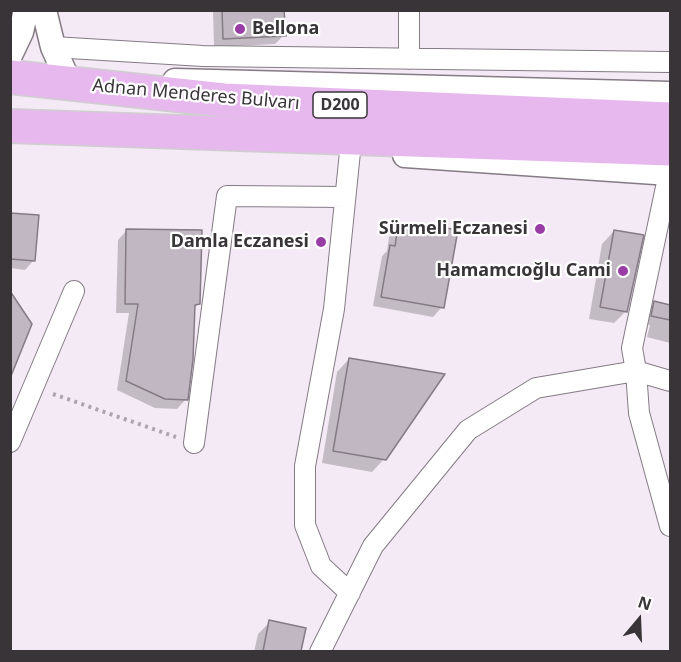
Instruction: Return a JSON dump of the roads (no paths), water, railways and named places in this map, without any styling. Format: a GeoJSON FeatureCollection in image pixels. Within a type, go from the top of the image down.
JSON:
{"type":"FeatureCollection","features":[{"type":"Feature","properties":{"kind":"highway","name":"Adnan Menderes Bulvarı"},"geometry":{"type":"LineString","coordinates":[[10,76],[72,81],[224,100],[670,119]]}},
{"type":"Feature","properties":{"kind":"highway","name":"Adnan Menderes Bulvarı"},"geometry":{"type":"LineString","coordinates":[[10,128],[670,165]]}},
{"type":"Feature","properties":{"kind":"street"},"geometry":{"type":"LineString","coordinates":[[10,55],[21,32],[26,10]]}},
{"type":"Feature","properties":{"kind":"street"},"geometry":{"type":"LineString","coordinates":[[44,10],[53,47],[72,81],[670,94]]}},
{"type":"Feature","properties":{"kind":"street"},"geometry":{"type":"LineString","coordinates":[[409,10],[409,59]]}},
{"type":"Feature","properties":{"kind":"street"},"geometry":{"type":"LineString","coordinates":[[53,47],[203,56],[670,62]]}},
{"type":"Feature","properties":{"kind":"street"},"geometry":{"type":"LineString","coordinates":[[10,128],[350,152],[670,165],[632,348],[639,413],[670,526]]}},
{"type":"Feature","properties":{"kind":"street"},"geometry":{"type":"LineString","coordinates":[[350,152],[334,309],[305,466],[305,525],[321,566],[350,593]]}},
{"type":"Feature","properties":{"kind":"street"},"geometry":{"type":"LineString","coordinates":[[194,443],[227,196],[345,197]]}},
{"type":"Feature","properties":{"kind":"street"},"geometry":{"type":"LineString","coordinates":[[10,442],[74,291]]}},
{"type":"Feature","properties":{"kind":"street"},"geometry":{"type":"LineString","coordinates":[[320,651],[373,546],[468,430],[536,388],[636,371],[670,381]]}},
{"type":"Feature","properties":{"kind":"place","name":"Bellona"},"geometry":{"type":"Point","coordinates":[240,29]}},
{"type":"Feature","properties":{"kind":"place","name":"Sürmeli Eczanesi"},"geometry":{"type":"Point","coordinates":[540,229]}},
{"type":"Feature","properties":{"kind":"place","name":"Damla Eczanesi"},"geometry":{"type":"Point","coordinates":[321,242]}},
{"type":"Feature","properties":{"kind":"place","name":"Hamamcıoğlu Cami"},"geometry":{"type":"Point","coordinates":[623,271]}}]}
